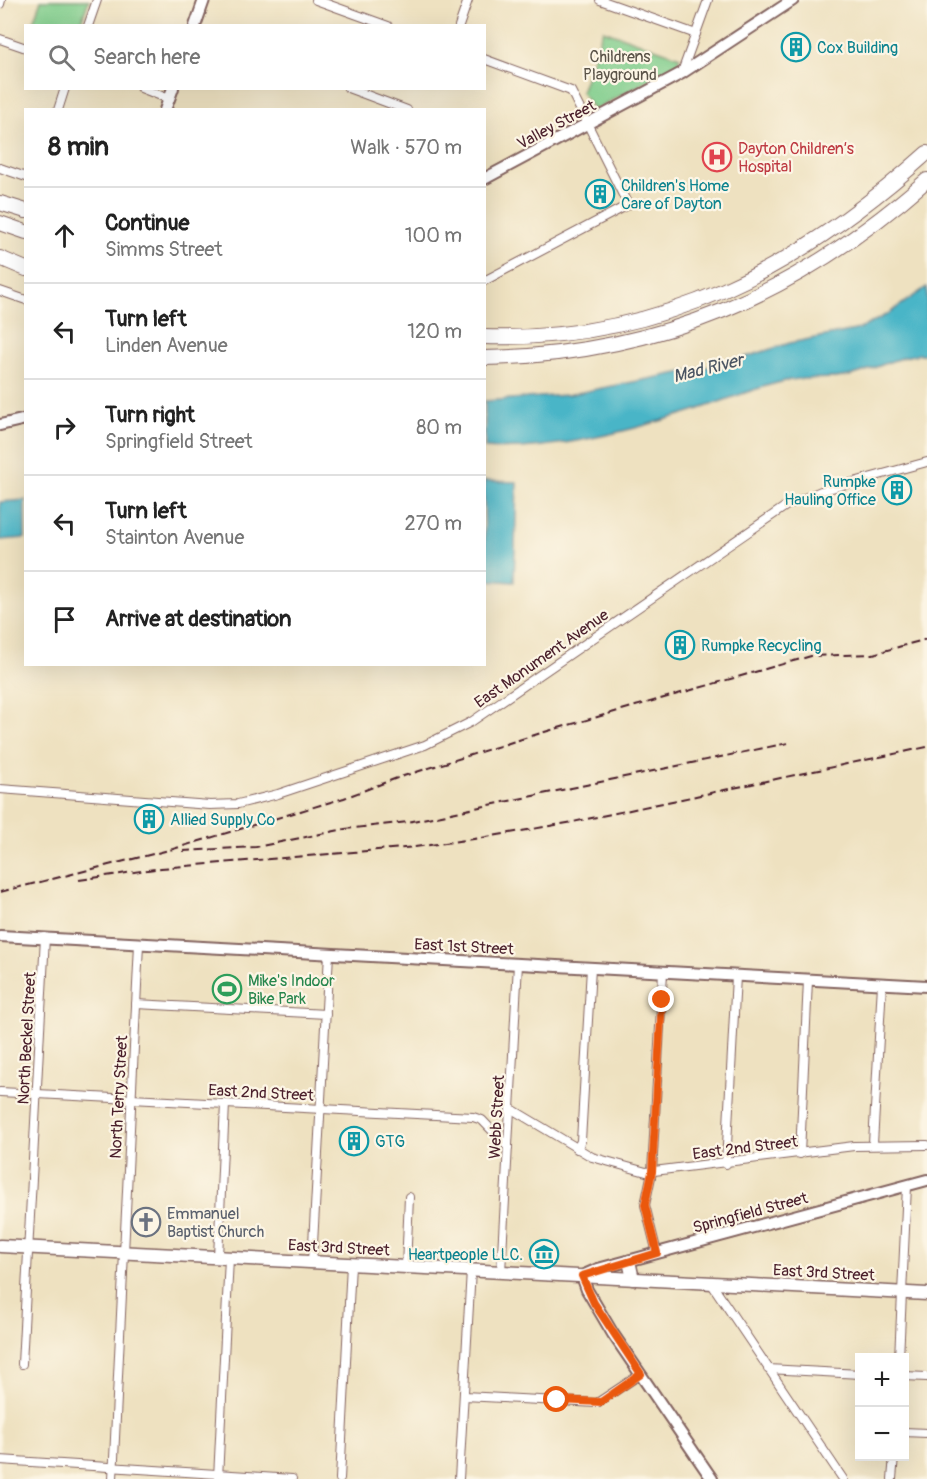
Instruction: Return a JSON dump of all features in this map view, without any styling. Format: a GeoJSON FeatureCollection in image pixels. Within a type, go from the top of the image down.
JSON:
{"type":"FeatureCollection","features":[{"type":"Feature","properties":{"kind":"highway"},"geometry":{"type":"LineString","coordinates":[[486,337],[519,337],[583,331],[636,320],[726,289],[762,273],[838,226],[927,153]]}},
{"type":"Feature","properties":{"kind":"highway"},"geometry":{"type":"LineString","coordinates":[[486,358],[542,355],[600,347],[656,334],[726,310],[813,267],[890,212],[927,180]]}},
{"type":"Feature","properties":{"kind":"highway"},"geometry":{"type":"LineString","coordinates":[[0,203],[24,210]]}},
{"type":"Feature","properties":{"kind":"highway"},"geometry":{"type":"LineString","coordinates":[[0,223],[24,231]]}},
{"type":"Feature","properties":{"kind":"highway"},"geometry":{"type":"LineString","coordinates":[[0,258],[24,268]]}},
{"type":"Feature","properties":{"kind":"highway"},"geometry":{"type":"LineString","coordinates":[[486,330],[519,337]]}},
{"type":"Feature","properties":{"kind":"main road"},"geometry":{"type":"LineString","coordinates":[[196,24],[204,0]]}},
{"type":"Feature","properties":{"kind":"main road","name":"Valley Street"},"geometry":{"type":"LineString","coordinates":[[486,177],[682,73],[792,0]]}},
{"type":"Feature","properties":{"kind":"main road"},"geometry":{"type":"LineString","coordinates":[[0,425],[24,419]]}},
{"type":"Feature","properties":{"kind":"main road","name":"East 1st Street"},"geometry":{"type":"LineString","coordinates":[[0,936],[927,987]]}},
{"type":"Feature","properties":{"kind":"main road","name":"Springfield Street"},"geometry":{"type":"LineString","coordinates":[[582,1276],[657,1253],[927,1180]]}},
{"type":"Feature","properties":{"kind":"main road","name":"East 3rd Street"},"geometry":{"type":"LineString","coordinates":[[0,1246],[927,1294]]}},
{"type":"Feature","properties":{"kind":"main road"},"geometry":{"type":"LineString","coordinates":[[629,1262],[633,1279]]}},
{"type":"Feature","properties":{"kind":"main road"},"geometry":{"type":"LineString","coordinates":[[582,1276],[594,1303],[712,1479]]}},
{"type":"Feature","properties":{"kind":"street"},"geometry":{"type":"LineString","coordinates":[[89,24],[97,0]]}},
{"type":"Feature","properties":{"kind":"street"},"geometry":{"type":"LineString","coordinates":[[316,0],[383,24]]}},
{"type":"Feature","properties":{"kind":"street"},"geometry":{"type":"LineString","coordinates":[[460,24],[468,0]]}},
{"type":"Feature","properties":{"kind":"street"},"geometry":{"type":"LineString","coordinates":[[600,0],[696,34]]}},
{"type":"Feature","properties":{"kind":"street"},"geometry":{"type":"LineString","coordinates":[[682,73],[708,0]]}},
{"type":"Feature","properties":{"kind":"street"},"geometry":{"type":"LineString","coordinates":[[0,39],[24,47]]}},
{"type":"Feature","properties":{"kind":"street"},"geometry":{"type":"LineString","coordinates":[[486,60],[568,88],[589,124],[628,205],[486,280]]}},
{"type":"Feature","properties":{"kind":"street"},"geometry":{"type":"LineString","coordinates":[[59,108],[64,90]]}},
{"type":"Feature","properties":{"kind":"street"},"geometry":{"type":"LineString","coordinates":[[146,90],[169,99]]}},
{"type":"Feature","properties":{"kind":"street"},"geometry":{"type":"LineString","coordinates":[[353,90],[402,108]]}},
{"type":"Feature","properties":{"kind":"street"},"geometry":{"type":"LineString","coordinates":[[0,168],[24,176]]}},
{"type":"Feature","properties":{"kind":"street"},"geometry":{"type":"LineString","coordinates":[[0,291],[24,299]]}},
{"type":"Feature","properties":{"kind":"street","name":"East Monument Avenue"},"geometry":{"type":"LineString","coordinates":[[0,789],[210,805],[238,804],[278,794],[416,748],[492,710],[566,656],[786,506],[821,491],[927,462]]}},
{"type":"Feature","properties":{"kind":"street","name":"North Beckel Street"},"geometry":{"type":"LineString","coordinates":[[22,1364],[45,937]]}},
{"type":"Feature","properties":{"kind":"street","name":"North Terry Street"},"geometry":{"type":"LineString","coordinates":[[112,1479],[139,944]]}},
{"type":"Feature","properties":{"kind":"street"},"geometry":{"type":"LineString","coordinates":[[312,1262],[329,954]]}},
{"type":"Feature","properties":{"kind":"street","name":"Webb Street"},"geometry":{"type":"LineString","coordinates":[[501,1272],[518,964]]}},
{"type":"Feature","properties":{"kind":"street"},"geometry":{"type":"LineString","coordinates":[[578,1149],[581,1141],[591,968]]}},
{"type":"Feature","properties":{"kind":"street"},"geometry":{"type":"LineString","coordinates":[[657,1253],[645,1205],[652,1172],[663,972]]}},
{"type":"Feature","properties":{"kind":"street"},"geometry":{"type":"LineString","coordinates":[[726,1164],[736,976]]}},
{"type":"Feature","properties":{"kind":"street"},"geometry":{"type":"LineString","coordinates":[[800,1154],[808,980]]}},
{"type":"Feature","properties":{"kind":"street"},"geometry":{"type":"LineString","coordinates":[[873,1144],[882,984]]}},
{"type":"Feature","properties":{"kind":"street"},"geometry":{"type":"LineString","coordinates":[[136,1004],[326,1014]]}},
{"type":"Feature","properties":{"kind":"street","name":"East 2nd Street"},"geometry":{"type":"LineString","coordinates":[[0,1092],[473,1117],[482,1120],[508,1147]]}},
{"type":"Feature","properties":{"kind":"street"},"geometry":{"type":"LineString","coordinates":[[218,1477],[224,1258],[225,1104]]}},
{"type":"Feature","properties":{"kind":"street","name":"East 2nd Street"},"geometry":{"type":"LineString","coordinates":[[510,1108],[606,1163],[652,1172],[873,1144],[927,1145]]}},
{"type":"Feature","properties":{"kind":"street"},"geometry":{"type":"LineString","coordinates":[[899,1353],[907,1186]]}},
{"type":"Feature","properties":{"kind":"street"},"geometry":{"type":"LineString","coordinates":[[406,1267],[410,1197]]}},
{"type":"Feature","properties":{"kind":"street"},"geometry":{"type":"LineString","coordinates":[[340,1479],[351,1264]]}},
{"type":"Feature","properties":{"kind":"street"},"geometry":{"type":"LineString","coordinates":[[459,1479],[471,1270]]}},
{"type":"Feature","properties":{"kind":"street"},"geometry":{"type":"LineString","coordinates":[[711,1283],[843,1479]]}},
{"type":"Feature","properties":{"kind":"street"},"geometry":{"type":"LineString","coordinates":[[768,1370],[855,1374]]}},
{"type":"Feature","properties":{"kind":"street"},"geometry":{"type":"LineString","coordinates":[[464,1396],[597,1403],[641,1374]]}},
{"type":"Feature","properties":{"kind":"street"},"geometry":{"type":"LineString","coordinates":[[909,1376],[927,1377]]}},
{"type":"Feature","properties":{"kind":"street"},"geometry":{"type":"LineString","coordinates":[[909,1432],[927,1433]]}},
{"type":"Feature","properties":{"kind":"street"},"geometry":{"type":"LineString","coordinates":[[0,1461],[218,1477],[292,1479]]}},
{"type":"Feature","properties":{"kind":"street"},"geometry":{"type":"LineString","coordinates":[[892,1479],[894,1461]]}},
{"type":"Feature","properties":{"kind":"green space"},"geometry":{"type":"Polygon","coordinates":[[[41,0],[89,0],[80,24],[32,24],[41,0]]]}},
{"type":"Feature","properties":{"kind":"green space","name":"Childrens Playground"},"geometry":{"type":"Polygon","coordinates":[[[603,30],[680,57],[677,65],[594,110],[581,92],[603,30]]]}},
{"type":"Feature","properties":{"kind":"water","name":"Mad River"},"geometry":{"type":"Polygon","coordinates":[[[927,287],[927,354],[907,356],[849,376],[793,380],[773,384],[667,419],[588,439],[535,447],[486,448],[486,401],[567,395],[724,364],[790,343],[860,329],[886,315],[927,287]]]}},
{"type":"Feature","properties":{"kind":"water"},"geometry":{"type":"Polygon","coordinates":[[[486,481],[517,482],[514,582],[486,580],[486,481]]]}},
{"type":"Feature","properties":{"kind":"water"},"geometry":{"type":"Polygon","coordinates":[[[24,500],[24,538],[0,540],[0,502],[24,500]]]}},
{"type":"Feature","properties":{"kind":"railway"},"geometry":{"type":"LineString","coordinates":[[0,892],[173,849],[344,798],[397,778],[541,733],[811,656],[873,654],[927,639]]}},
{"type":"Feature","properties":{"kind":"railway"},"geometry":{"type":"LineString","coordinates":[[183,851],[256,847],[345,829],[408,822],[788,743]]}},
{"type":"Feature","properties":{"kind":"railway"},"geometry":{"type":"LineString","coordinates":[[79,880],[161,868],[415,847],[481,838],[573,822],[927,747]]}},
{"type":"Feature","properties":{"kind":"place","name":"Cox Building"},"geometry":{"type":"Point","coordinates":[796,47]}},
{"type":"Feature","properties":{"kind":"place","name":"Dayton Children’s Hospital"},"geometry":{"type":"Point","coordinates":[717,157]}},
{"type":"Feature","properties":{"kind":"place","name":"Children's Home Care of Dayton"},"geometry":{"type":"Point","coordinates":[600,194]}},
{"type":"Feature","properties":{"kind":"place","name":"Rumpke Hauling Office"},"geometry":{"type":"Point","coordinates":[897,490]}},
{"type":"Feature","properties":{"kind":"place","name":"Rumpke Recycling"},"geometry":{"type":"Point","coordinates":[680,645]}},
{"type":"Feature","properties":{"kind":"place","name":"Allied Supply Co"},"geometry":{"type":"Point","coordinates":[149,819]}},
{"type":"Feature","properties":{"kind":"place","name":"Mike's Indoor Bike Park"},"geometry":{"type":"Point","coordinates":[227,989]}},
{"type":"Feature","properties":{"kind":"place","name":"GTG"},"geometry":{"type":"Point","coordinates":[354,1141]}},
{"type":"Feature","properties":{"kind":"place","name":"Emmanuel Baptist Church"},"geometry":{"type":"Point","coordinates":[146,1222]}},
{"type":"Feature","properties":{"kind":"place","name":"Heartpeople LLC."},"geometry":{"type":"Point","coordinates":[544,1254]}},
{"type":"Feature","properties":{"kind":"route"},"geometry":{"type":"LineString","coordinates":[[557,1400],[601,1402],[641,1374],[594,1303],[582,1276],[598,1269],[657,1253],[645,1205],[652,1172],[662,1000]]}}]}
